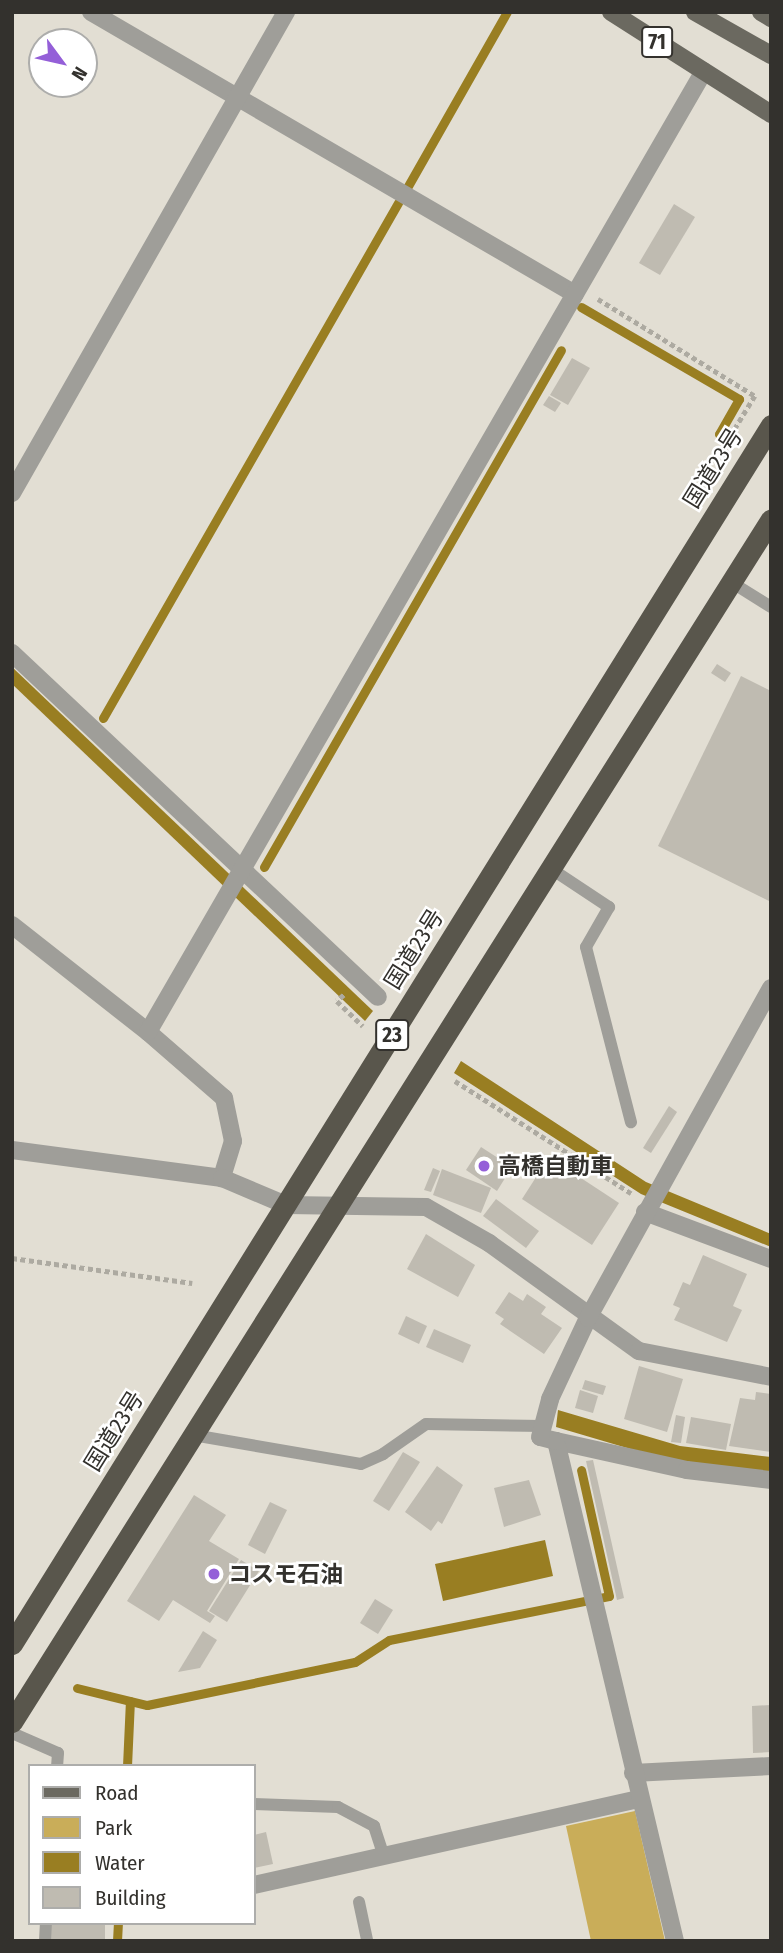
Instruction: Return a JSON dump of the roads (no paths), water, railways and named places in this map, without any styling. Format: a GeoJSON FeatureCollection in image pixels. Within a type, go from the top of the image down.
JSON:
{"type":"FeatureCollection","features":[{"type":"Feature","properties":{"kind":"highway","name":"国道23号"},"geometry":{"type":"LineString","coordinates":[[12,1644],[771,425]]}},
{"type":"Feature","properties":{"kind":"highway","name":"23"},"geometry":{"type":"LineString","coordinates":[[12,1722],[771,519]]}},
{"type":"Feature","properties":{"kind":"main road","name":"71"},"geometry":{"type":"LineString","coordinates":[[611,12],[771,114]]}},
{"type":"Feature","properties":{"kind":"main road","name":"71"},"geometry":{"type":"LineString","coordinates":[[695,12],[771,55]]}},
{"type":"Feature","properties":{"kind":"main road"},"geometry":{"type":"LineString","coordinates":[[761,12],[771,18]]}},
{"type":"Feature","properties":{"kind":"street"},"geometry":{"type":"LineString","coordinates":[[91,12],[577,291]]}},
{"type":"Feature","properties":{"kind":"street"},"geometry":{"type":"LineString","coordinates":[[12,493],[286,12]]}},
{"type":"Feature","properties":{"kind":"street"},"geometry":{"type":"LineString","coordinates":[[148,1032],[243,874],[704,71]]}},
{"type":"Feature","properties":{"kind":"street"},"geometry":{"type":"LineString","coordinates":[[12,653],[243,874],[378,997]]}},
{"type":"Feature","properties":{"kind":"street"},"geometry":{"type":"LineString","coordinates":[[12,925],[148,1032],[223,1098],[233,1141],[222,1178]]}},
{"type":"Feature","properties":{"kind":"street"},"geometry":{"type":"LineString","coordinates":[[771,988],[588,1318],[550,1399],[540,1437],[688,1470],[771,1480]]}},
{"type":"Feature","properties":{"kind":"street"},"geometry":{"type":"LineString","coordinates":[[12,1150],[222,1178],[286,1205],[339,1203],[426,1207],[489,1243],[588,1318],[639,1351],[771,1377]]}},
{"type":"Feature","properties":{"kind":"street"},"geometry":{"type":"LineString","coordinates":[[648,1206],[771,1259]]}},
{"type":"Feature","properties":{"kind":"street"},"geometry":{"type":"LineString","coordinates":[[556,1441],[639,1799],[675,1941]]}},
{"type":"Feature","properties":{"kind":"street"},"geometry":{"type":"LineString","coordinates":[[633,1773],[771,1766]]}},
{"type":"Feature","properties":{"kind":"street"},"geometry":{"type":"LineString","coordinates":[[256,1885],[639,1799]]}},
{"type":"Feature","properties":{"kind":"lane"},"geometry":{"type":"LineString","coordinates":[[731,582],[771,607]]}},
{"type":"Feature","properties":{"kind":"lane"},"geometry":{"type":"LineString","coordinates":[[550,868],[609,907],[586,947],[631,1122]]}},
{"type":"Feature","properties":{"kind":"lane"},"geometry":{"type":"LineString","coordinates":[[193,1435],[361,1464],[383,1454],[426,1424],[543,1426]]}},
{"type":"Feature","properties":{"kind":"lane"},"geometry":{"type":"LineString","coordinates":[[12,1733],[58,1753],[57,1764]]}},
{"type":"Feature","properties":{"kind":"lane"},"geometry":{"type":"LineString","coordinates":[[256,1804],[338,1807],[374,1826],[384,1856]]}},
{"type":"Feature","properties":{"kind":"lane"},"geometry":{"type":"LineString","coordinates":[[359,1902],[367,1941]]}},
{"type":"Feature","properties":{"kind":"water"},"geometry":{"type":"Polygon","coordinates":[[[12,667],[373,1011],[365,1021],[12,684],[12,667]]]}},
{"type":"Feature","properties":{"kind":"water"},"geometry":{"type":"Polygon","coordinates":[[[461,1061],[646,1182],[771,1234],[771,1247],[641,1194],[454,1073],[461,1061]]]}},
{"type":"Feature","properties":{"kind":"water"},"geometry":{"type":"Polygon","coordinates":[[[558,1410],[680,1446],[771,1457],[771,1474],[671,1461],[556,1427],[558,1410]]]}},
{"type":"Feature","properties":{"kind":"water"},"geometry":{"type":"Polygon","coordinates":[[[545,1540],[553,1576],[443,1601],[435,1564],[545,1540]]]}},
{"type":"Feature","properties":{"kind":"waterway"},"geometry":{"type":"LineString","coordinates":[[408,186],[507,12]]}},
{"type":"Feature","properties":{"kind":"waterway"},"geometry":{"type":"LineString","coordinates":[[103,718],[398,203]]}},
{"type":"Feature","properties":{"kind":"waterway"},"geometry":{"type":"LineString","coordinates":[[581,307],[739,399],[719,434],[732,441]]}},
{"type":"Feature","properties":{"kind":"waterway"},"geometry":{"type":"LineString","coordinates":[[264,867],[561,350]]}},
{"type":"Feature","properties":{"kind":"waterway"},"geometry":{"type":"LineString","coordinates":[[77,1688],[147,1705],[355,1662],[389,1640],[609,1596],[581,1470]]}},
{"type":"Feature","properties":{"kind":"waterway"},"geometry":{"type":"LineString","coordinates":[[127,1764],[130,1701]]}},
{"type":"Feature","properties":{"kind":"waterway"},"geometry":{"type":"LineString","coordinates":[[117,1941],[118,1925]]}},
{"type":"Feature","properties":{"kind":"place","name":"高橋自動車"},"geometry":{"type":"Point","coordinates":[484,1166]}},
{"type":"Feature","properties":{"kind":"place","name":"コスモ石油"},"geometry":{"type":"Point","coordinates":[214,1574]}}]}
